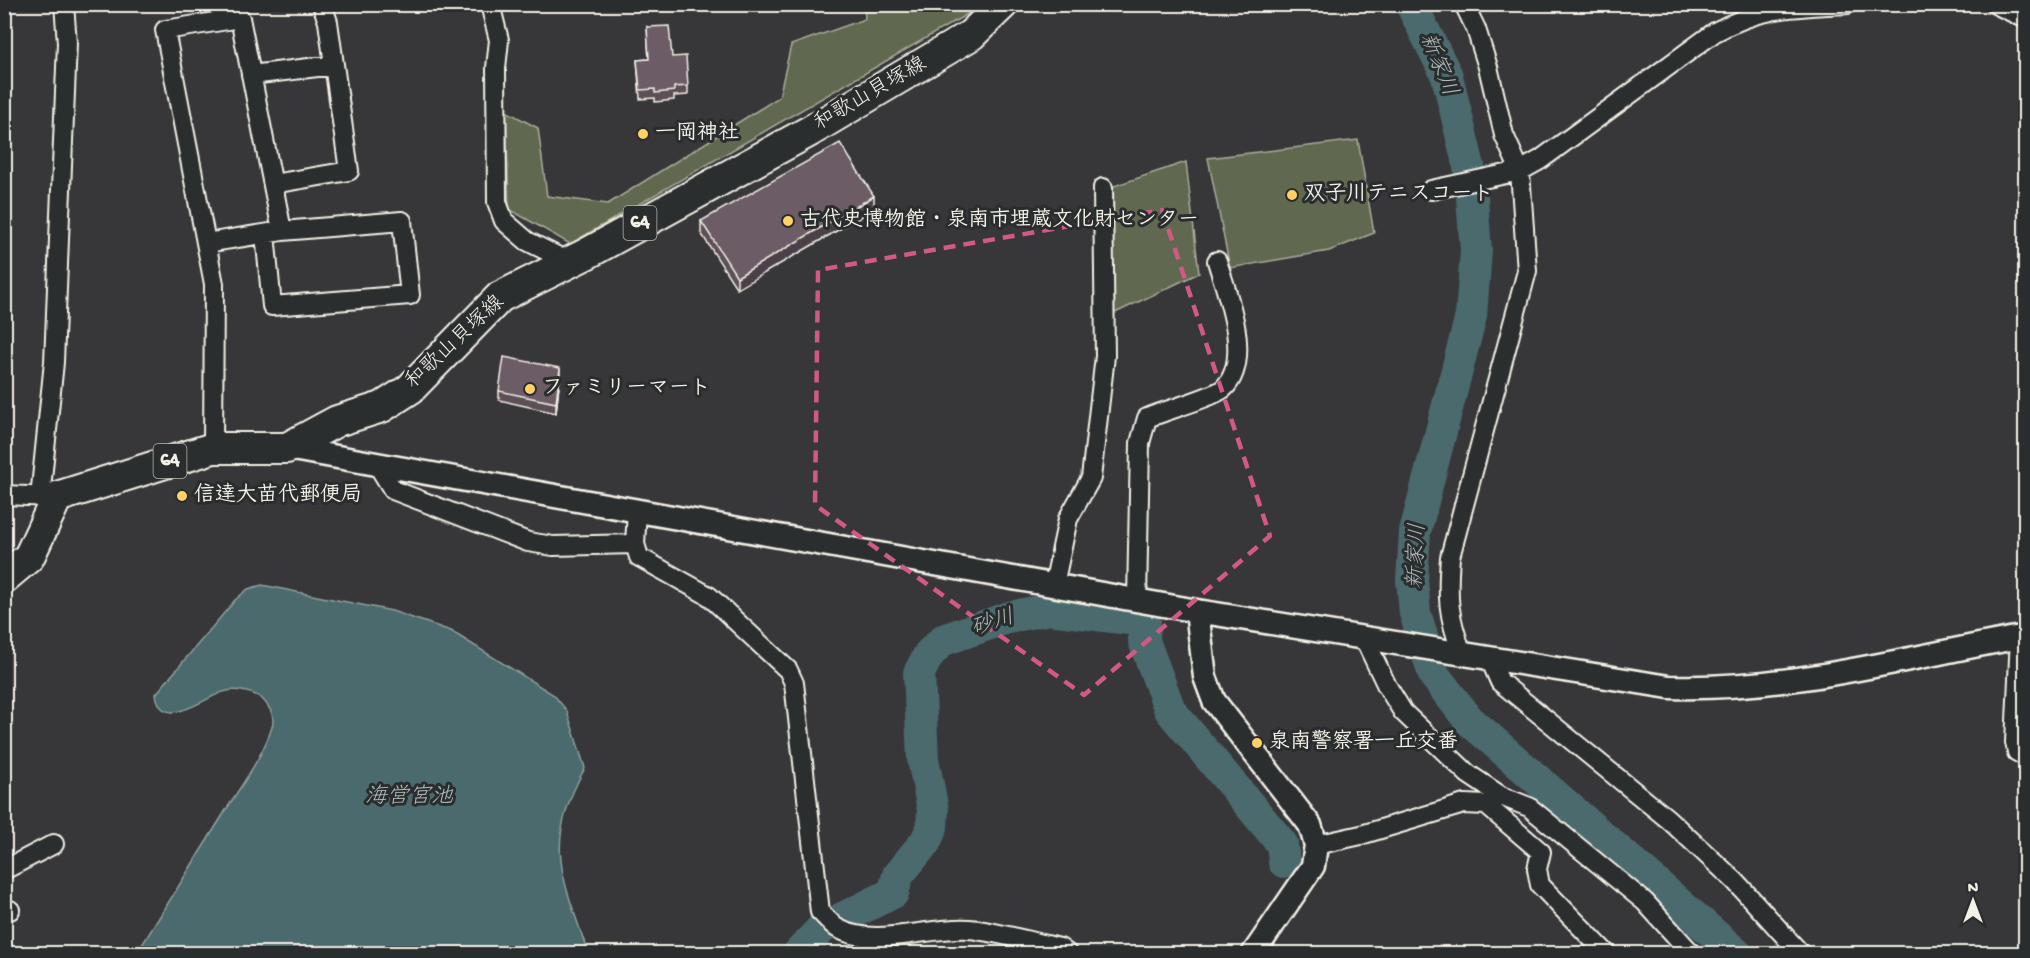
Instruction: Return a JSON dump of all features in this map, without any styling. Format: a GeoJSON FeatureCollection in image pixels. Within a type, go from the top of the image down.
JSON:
{"type":"FeatureCollection","features":[{"type":"Feature","properties":{"kind":"main road","name":"和歌山貝塚線"},"geometry":{"type":"LineString","coordinates":[[49,498],[213,448],[287,448],[337,421],[382,407],[410,389],[500,297],[810,131],[971,35],[1003,4]]}},
{"type":"Feature","properties":{"kind":"main road"},"geometry":{"type":"LineString","coordinates":[[4,578],[29,557],[49,498]]}},
{"type":"Feature","properties":{"kind":"street"},"geometry":{"type":"LineString","coordinates":[[4,495],[49,498],[67,43],[64,4]]}},
{"type":"Feature","properties":{"kind":"street"},"geometry":{"type":"LineString","coordinates":[[273,184],[349,171],[328,22],[322,4]]}},
{"type":"Feature","properties":{"kind":"street"},"geometry":{"type":"LineString","coordinates":[[490,4],[499,40],[496,68],[497,202],[504,221],[527,241],[569,262]]}},
{"type":"Feature","properties":{"kind":"street"},"geometry":{"type":"LineString","coordinates":[[1462,653],[1450,620],[1447,590],[1450,557],[1527,271],[1520,171],[1504,135],[1488,67],[1476,29],[1464,4]]}},
{"type":"Feature","properties":{"kind":"street"},"geometry":{"type":"LineString","coordinates":[[1431,190],[1520,171],[1540,160],[1715,32],[1742,17],[1773,9],[1848,4]]}},
{"type":"Feature","properties":{"kind":"street"},"geometry":{"type":"LineString","coordinates":[[1995,4],[2025,19]]}},
{"type":"Feature","properties":{"kind":"street"},"geometry":{"type":"LineString","coordinates":[[206,243],[274,232],[402,221],[410,295],[272,306],[274,232],[273,184],[240,18],[165,30],[206,243],[215,305],[213,448]]}},
{"type":"Feature","properties":{"kind":"street"},"geometry":{"type":"LineString","coordinates":[[251,75],[334,65]]}},
{"type":"Feature","properties":{"kind":"street"},"geometry":{"type":"LineString","coordinates":[[1054,585],[1068,519],[1090,478],[1106,356],[1103,188]]}},
{"type":"Feature","properties":{"kind":"street"},"geometry":{"type":"LineString","coordinates":[[1137,600],[1140,444],[1147,418],[1223,389],[1237,367],[1234,314],[1217,261]]}},
{"type":"Feature","properties":{"kind":"street"},"geometry":{"type":"LineString","coordinates":[[287,448],[637,512],[784,535],[1197,611],[1489,657],[1630,682],[1700,688],[1773,683],[2023,637],[2014,741],[2018,752],[2025,757]]}},
{"type":"Feature","properties":{"kind":"street"},"geometry":{"type":"LineString","coordinates":[[377,464],[393,490],[528,542],[553,546],[635,544]]}},
{"type":"Feature","properties":{"kind":"street"},"geometry":{"type":"LineString","coordinates":[[637,512],[635,544],[639,557],[709,596],[788,670],[794,683],[820,912],[831,922],[859,934],[894,936],[948,928],[972,929],[1060,948],[1068,954]]}},
{"type":"Feature","properties":{"kind":"street"},"geometry":{"type":"LineString","coordinates":[[1197,611],[1205,677],[1214,701],[1310,825],[1316,845],[1313,866],[1253,954]]}},
{"type":"Feature","properties":{"kind":"street"},"geometry":{"type":"LineString","coordinates":[[1364,638],[1387,686],[1411,720],[1468,774],[1501,796],[1529,807],[1645,902],[1692,954]]}},
{"type":"Feature","properties":{"kind":"street"},"geometry":{"type":"LineString","coordinates":[[1489,657],[1500,682],[1668,819],[1735,881],[1801,954]]}},
{"type":"Feature","properties":{"kind":"street"},"geometry":{"type":"LineString","coordinates":[[1316,845],[1361,835],[1464,804],[1486,805],[1541,852],[1537,870],[1540,885],[1607,954]]}},
{"type":"Feature","properties":{"kind":"street"},"geometry":{"type":"LineString","coordinates":[[4,870],[54,844]]}},
{"type":"Feature","properties":{"kind":"highlighted area"},"geometry":{"type":"Polygon","coordinates":[[[1162,210],[1270,536],[1084,695],[815,505],[818,270],[1162,210]]]}},
{"type":"Feature","properties":{"kind":"green space"},"geometry":{"type":"Polygon","coordinates":[[[864,5],[975,5],[971,12],[570,244],[509,209],[506,111],[538,128],[547,196],[608,204],[779,97],[791,45],[865,19],[864,5]]]}},
{"type":"Feature","properties":{"kind":"green space","name":"双子川テニスコート"},"geometry":{"type":"Polygon","coordinates":[[[1358,140],[1374,233],[1329,251],[1230,268],[1208,158],[1358,140]]]}},
{"type":"Feature","properties":{"kind":"green space"},"geometry":{"type":"Polygon","coordinates":[[[1186,162],[1199,273],[1113,314],[1111,187],[1186,162]]]}},
{"type":"Feature","properties":{"kind":"water","name":"海営宮池"},"geometry":{"type":"Polygon","coordinates":[[[262,585],[392,611],[451,631],[554,695],[567,711],[585,768],[572,795],[560,840],[565,881],[588,953],[137,953],[252,770],[273,723],[272,714],[265,702],[246,692],[233,690],[223,692],[175,712],[166,711],[160,705],[156,694],[235,600],[248,589],[262,585]]]}},
{"type":"Feature","properties":{"kind":"building"},"geometry":{"type":"Polygon","coordinates":[[[669,26],[672,57],[686,56],[688,86],[674,87],[674,91],[655,93],[655,89],[640,90],[637,60],[649,59],[647,27],[669,26]]]}},
{"type":"Feature","properties":{"kind":"building","name":"古代史博物館・泉南市埋蔵文化財センター"},"geometry":{"type":"Polygon","coordinates":[[[840,143],[874,196],[737,277],[701,221],[840,143]]]}},
{"type":"Feature","properties":{"kind":"building","name":"ファミリーマート"},"geometry":{"type":"Polygon","coordinates":[[[504,357],[560,368],[556,403],[499,391],[504,357]]]}},
{"type":"Feature","properties":{"kind":"waterway","name":"新家川"},"geometry":{"type":"LineString","coordinates":[[1411,4],[1447,76],[1470,171],[1476,251],[1471,316],[1415,532],[1412,580],[1415,613],[1434,675],[1469,720],[1737,954]]}},
{"type":"Feature","properties":{"kind":"waterway","name":"砂川"},"geometry":{"type":"LineString","coordinates":[[798,954],[822,928],[893,893],[898,875],[926,841],[932,827],[933,810],[923,759],[919,673],[929,654],[943,640],[1010,617],[1049,609],[1145,621],[1144,641],[1170,710],[1282,844],[1284,862]]}},
{"type":"Feature","properties":{"kind":"place","name":"一岡神社"},"geometry":{"type":"Point","coordinates":[643,134]}},
{"type":"Feature","properties":{"kind":"place","name":"双子川テニスコート"},"geometry":{"type":"Point","coordinates":[1292,195]}},
{"type":"Feature","properties":{"kind":"place","name":"古代史博物館・泉南市埋蔵文化財センター"},"geometry":{"type":"Point","coordinates":[788,221]}},
{"type":"Feature","properties":{"kind":"place","name":"ファミリーマート"},"geometry":{"type":"Point","coordinates":[530,389]}},
{"type":"Feature","properties":{"kind":"place","name":"信達大苗代郵便局"},"geometry":{"type":"Point","coordinates":[182,496]}},
{"type":"Feature","properties":{"kind":"place","name":"泉南警察署一丘交番"},"geometry":{"type":"Point","coordinates":[1257,743]}}]}
